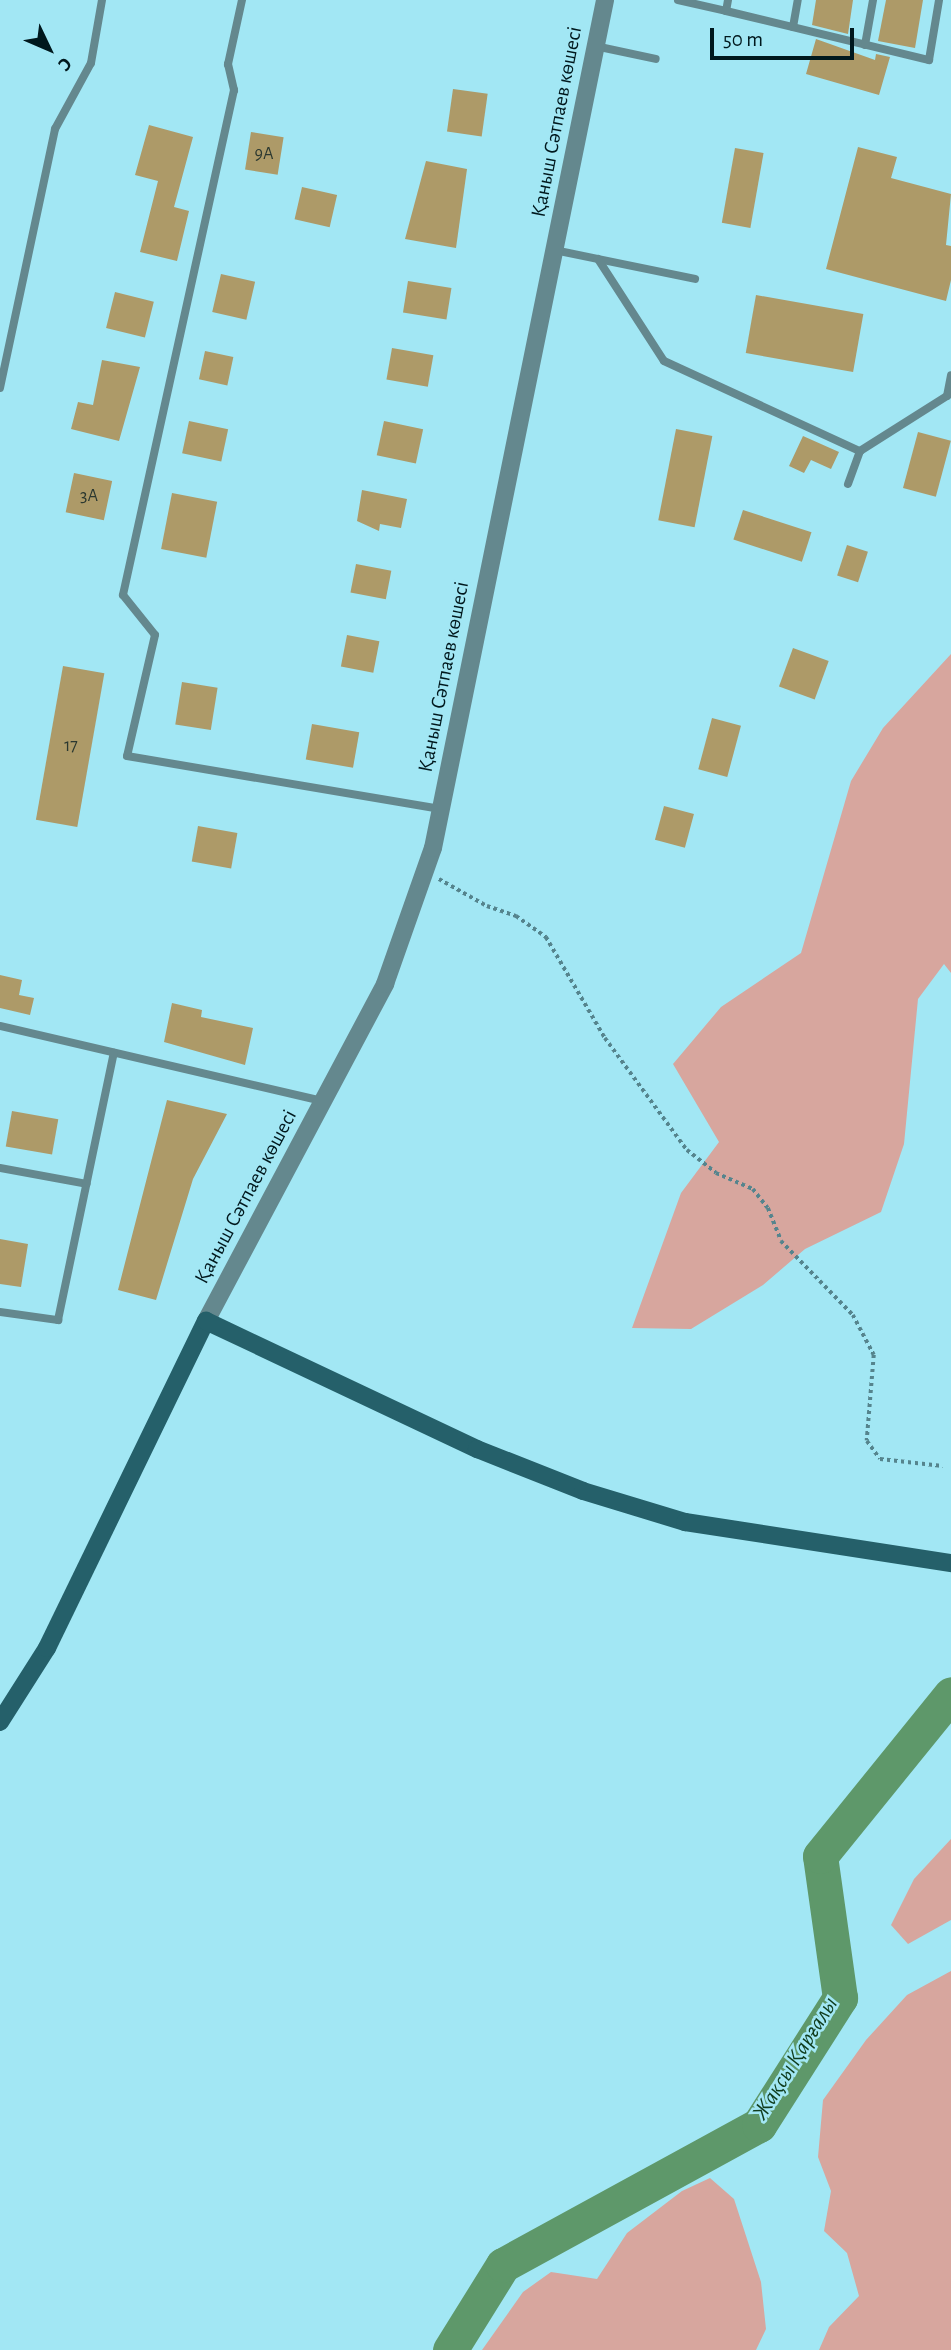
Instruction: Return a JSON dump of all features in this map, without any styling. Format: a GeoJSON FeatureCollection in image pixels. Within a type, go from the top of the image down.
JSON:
{"type":"FeatureCollection","features":[{"type":"Feature","properties":{"kind":"main road"},"geometry":{"type":"LineString","coordinates":[[0,1722],[47,1648],[206,1321],[477,1449],[583,1492],[685,1522],[951,1563]]}},
{"type":"Feature","properties":{"kind":"street","name":"Қаныш Сәтпаев көшесі"},"geometry":{"type":"LineString","coordinates":[[206,1321],[385,984],[425,871],[441,809],[605,0]]}},
{"type":"Feature","properties":{"kind":"lane"},"geometry":{"type":"LineString","coordinates":[[0,388],[55,129],[91,63],[102,0]]}},
{"type":"Feature","properties":{"kind":"lane"},"geometry":{"type":"LineString","coordinates":[[243,0],[228,64],[234,90],[123,595],[155,635],[127,756],[441,809]]}},
{"type":"Feature","properties":{"kind":"lane"},"geometry":{"type":"LineString","coordinates":[[678,0],[929,60],[939,0]]}},
{"type":"Feature","properties":{"kind":"lane"},"geometry":{"type":"LineString","coordinates":[[726,11],[728,0]]}},
{"type":"Feature","properties":{"kind":"lane"},"geometry":{"type":"LineString","coordinates":[[793,27],[798,0]]}},
{"type":"Feature","properties":{"kind":"lane"},"geometry":{"type":"LineString","coordinates":[[865,45],[873,0]]}},
{"type":"Feature","properties":{"kind":"lane"},"geometry":{"type":"LineString","coordinates":[[595,46],[656,60]]}},
{"type":"Feature","properties":{"kind":"lane"},"geometry":{"type":"LineString","coordinates":[[554,250],[695,279]]}},
{"type":"Feature","properties":{"kind":"lane"},"geometry":{"type":"LineString","coordinates":[[598,259],[664,361],[860,451]]}},
{"type":"Feature","properties":{"kind":"lane"},"geometry":{"type":"LineString","coordinates":[[848,484],[860,451],[947,396],[951,375]]}},
{"type":"Feature","properties":{"kind":"lane"},"geometry":{"type":"LineString","coordinates":[[0,1027],[323,1101]]}},
{"type":"Feature","properties":{"kind":"lane"},"geometry":{"type":"LineString","coordinates":[[0,1312],[58,1320],[114,1053]]}},
{"type":"Feature","properties":{"kind":"lane"},"geometry":{"type":"LineString","coordinates":[[0,1168],[87,1184]]}},
{"type":"Feature","properties":{"kind":"path"},"geometry":{"type":"LineString","coordinates":[[425,871],[487,906],[516,916],[546,937],[605,1038],[687,1150],[716,1173],[752,1189],[768,1208],[781,1241],[853,1315],[874,1355],[867,1441],[880,1459],[943,1466]]}},
{"type":"Feature","properties":{"kind":"shaded area"},"geometry":{"type":"Polygon","coordinates":[[[951,654],[951,973],[944,964],[918,999],[904,1144],[881,1212],[805,1249],[763,1285],[691,1329],[632,1328],[681,1193],[719,1142],[673,1064],[721,1007],[801,953],[851,781],[883,728],[951,654]]]}},
{"type":"Feature","properties":{"kind":"shaded area"},"geometry":{"type":"Polygon","coordinates":[[[951,1839],[951,1920],[908,1944],[891,1925],[914,1879],[951,1839]]]}},
{"type":"Feature","properties":{"kind":"shaded area"},"geometry":{"type":"Polygon","coordinates":[[[951,1971],[951,2350],[819,2350],[829,2327],[859,2296],[847,2253],[824,2231],[831,2191],[818,2157],[823,2100],[866,2040],[907,1995],[951,1971]]]}},
{"type":"Feature","properties":{"kind":"shaded area"},"geometry":{"type":"Polygon","coordinates":[[[710,2178],[734,2199],[761,2282],[766,2329],[756,2350],[482,2350],[523,2292],[551,2272],[597,2279],[627,2233],[682,2191],[710,2178]]]}},
{"type":"Feature","properties":{"kind":"building"},"geometry":{"type":"Polygon","coordinates":[[[816,0],[853,0],[848,34],[812,25],[816,0]]]}},
{"type":"Feature","properties":{"kind":"building"},"geometry":{"type":"Polygon","coordinates":[[[886,0],[923,0],[915,48],[878,41],[886,0]]]}},
{"type":"Feature","properties":{"kind":"building"},"geometry":{"type":"Polygon","coordinates":[[[816,39],[875,60],[876,54],[890,57],[879,95],[806,74],[816,39]]]}},
{"type":"Feature","properties":{"kind":"building"},"geometry":{"type":"Polygon","coordinates":[[[453,89],[488,94],[482,136],[447,132],[453,89]]]}},
{"type":"Feature","properties":{"kind":"building"},"geometry":{"type":"Polygon","coordinates":[[[149,125],[193,137],[174,207],[189,211],[177,261],[140,252],[158,181],[135,175],[149,125]]]}},
{"type":"Feature","properties":{"kind":"building"},"geometry":{"type":"Polygon","coordinates":[[[251,132],[284,137],[278,175],[245,170],[251,132]]]}},
{"type":"Feature","properties":{"kind":"building"},"geometry":{"type":"Polygon","coordinates":[[[858,147],[897,157],[891,178],[951,194],[946,245],[951,246],[951,280],[946,301],[826,269],[858,147]]]}},
{"type":"Feature","properties":{"kind":"building"},"geometry":{"type":"Polygon","coordinates":[[[735,148],[764,153],[750,228],[722,223],[735,148]]]}},
{"type":"Feature","properties":{"kind":"building"},"geometry":{"type":"Polygon","coordinates":[[[426,161],[467,169],[456,248],[405,239],[426,161]]]}},
{"type":"Feature","properties":{"kind":"building"},"geometry":{"type":"Polygon","coordinates":[[[302,187],[337,195],[330,227],[295,219],[302,187]]]}},
{"type":"Feature","properties":{"kind":"building"},"geometry":{"type":"Polygon","coordinates":[[[221,274],[255,282],[246,320],[212,312],[221,274]]]}},
{"type":"Feature","properties":{"kind":"building"},"geometry":{"type":"Polygon","coordinates":[[[408,281],[451,288],[446,319],[403,313],[408,281]]]}},
{"type":"Feature","properties":{"kind":"building"},"geometry":{"type":"Polygon","coordinates":[[[115,292],[154,302],[145,338],[106,328],[115,292]]]}},
{"type":"Feature","properties":{"kind":"building"},"geometry":{"type":"Polygon","coordinates":[[[756,295],[863,314],[853,372],[746,353],[756,295]]]}},
{"type":"Feature","properties":{"kind":"building"},"geometry":{"type":"Polygon","coordinates":[[[392,348],[433,355],[428,387],[386,380],[392,348]]]}},
{"type":"Feature","properties":{"kind":"building"},"geometry":{"type":"Polygon","coordinates":[[[205,351],[233,357],[227,385],[199,379],[205,351]]]}},
{"type":"Feature","properties":{"kind":"building"},"geometry":{"type":"Polygon","coordinates":[[[102,360],[140,367],[119,441],[71,429],[78,402],[93,405],[102,360]]]}},
{"type":"Feature","properties":{"kind":"building"},"geometry":{"type":"Polygon","coordinates":[[[189,421],[228,429],[221,462],[182,453],[189,421]]]}},
{"type":"Feature","properties":{"kind":"building"},"geometry":{"type":"Polygon","coordinates":[[[384,421],[423,429],[416,464],[377,455],[384,421]]]}},
{"type":"Feature","properties":{"kind":"building"},"geometry":{"type":"Polygon","coordinates":[[[676,429],[712,436],[695,527],[658,520],[676,429]]]}},
{"type":"Feature","properties":{"kind":"building"},"geometry":{"type":"Polygon","coordinates":[[[918,432],[951,441],[936,497],[903,488],[918,432]]]}},
{"type":"Feature","properties":{"kind":"building"},"geometry":{"type":"Polygon","coordinates":[[[803,436],[839,452],[831,469],[811,460],[804,473],[789,466],[803,436]]]}},
{"type":"Feature","properties":{"kind":"building"},"geometry":{"type":"Polygon","coordinates":[[[74,473],[112,481],[104,520],[66,512],[74,473]]]}},
{"type":"Feature","properties":{"kind":"building"},"geometry":{"type":"Polygon","coordinates":[[[362,490],[407,499],[401,528],[380,524],[379,531],[357,521],[362,490]]]}},
{"type":"Feature","properties":{"kind":"building"},"geometry":{"type":"Polygon","coordinates":[[[172,493],[217,502],[206,558],[161,549],[172,493]]]}},
{"type":"Feature","properties":{"kind":"building"},"geometry":{"type":"Polygon","coordinates":[[[743,510],[811,532],[802,562],[733,539],[743,510]]]}},
{"type":"Feature","properties":{"kind":"building"},"geometry":{"type":"Polygon","coordinates":[[[847,545],[868,552],[858,582],[837,575],[847,545]]]}},
{"type":"Feature","properties":{"kind":"building"},"geometry":{"type":"Polygon","coordinates":[[[356,564],[391,571],[386,599],[350,592],[356,564]]]}},
{"type":"Feature","properties":{"kind":"building"},"geometry":{"type":"Polygon","coordinates":[[[347,635],[379,641],[373,673],[341,666],[347,635]]]}},
{"type":"Feature","properties":{"kind":"building"},"geometry":{"type":"Polygon","coordinates":[[[793,648],[829,661],[815,700],[779,687],[793,648]]]}},
{"type":"Feature","properties":{"kind":"building"},"geometry":{"type":"Polygon","coordinates":[[[63,666],[104,673],[77,827],[36,820],[63,666]]]}},
{"type":"Feature","properties":{"kind":"building"},"geometry":{"type":"Polygon","coordinates":[[[182,682],[218,688],[211,730],[175,724],[182,682]]]}},
{"type":"Feature","properties":{"kind":"building"},"geometry":{"type":"Polygon","coordinates":[[[712,718],[741,726],[727,777],[698,769],[712,718]]]}},
{"type":"Feature","properties":{"kind":"building"},"geometry":{"type":"Polygon","coordinates":[[[312,724],[359,732],[353,768],[306,759],[312,724]]]}},
{"type":"Feature","properties":{"kind":"building"},"geometry":{"type":"Polygon","coordinates":[[[664,806],[694,814],[685,848],[655,840],[664,806]]]}},
{"type":"Feature","properties":{"kind":"building"},"geometry":{"type":"Polygon","coordinates":[[[198,826],[237,833],[231,868],[192,861],[198,826]]]}},
{"type":"Feature","properties":{"kind":"building"},"geometry":{"type":"Polygon","coordinates":[[[0,975],[22,980],[19,995],[34,998],[30,1015],[0,1008],[0,975]]]}},
{"type":"Feature","properties":{"kind":"building"},"geometry":{"type":"Polygon","coordinates":[[[172,1003],[202,1010],[201,1017],[253,1028],[245,1065],[164,1042],[172,1003]]]}},
{"type":"Feature","properties":{"kind":"building"},"geometry":{"type":"Polygon","coordinates":[[[167,1100],[227,1114],[193,1179],[156,1300],[118,1290],[167,1100]]]}},
{"type":"Feature","properties":{"kind":"building"},"geometry":{"type":"Polygon","coordinates":[[[12,1111],[58,1119],[52,1155],[6,1146],[12,1111]]]}},
{"type":"Feature","properties":{"kind":"building"},"geometry":{"type":"Polygon","coordinates":[[[0,1239],[28,1244],[21,1287],[0,1284],[0,1239]]]}},
{"type":"Feature","properties":{"kind":"waterway","name":"Жақсы Қарғалы"},"geometry":{"type":"LineString","coordinates":[[450,2350],[503,2265],[759,2125],[840,1998],[820,1856],[951,1694]]}}]}
